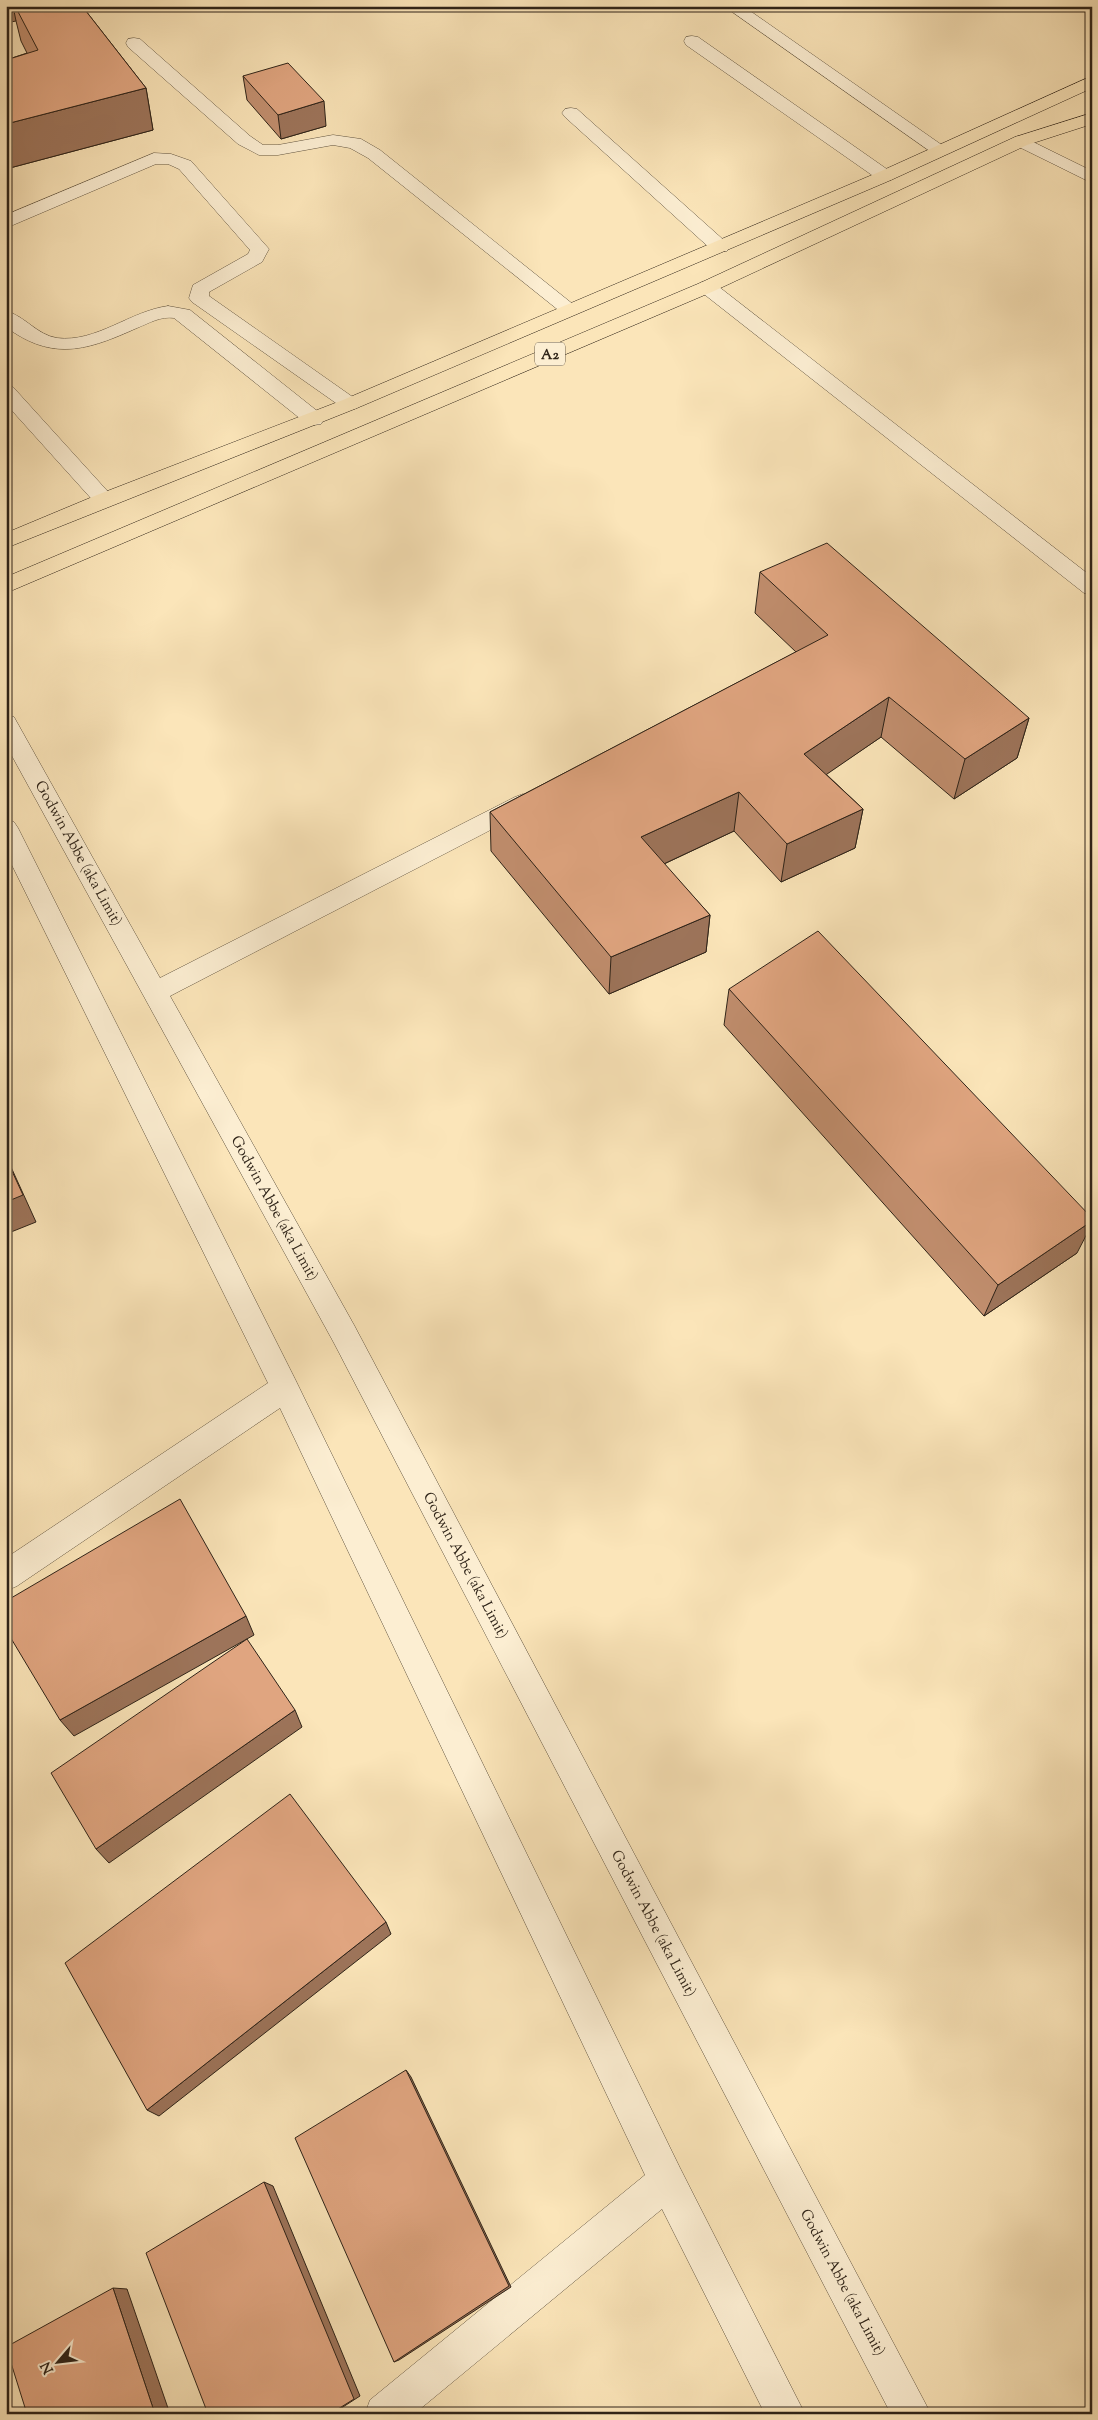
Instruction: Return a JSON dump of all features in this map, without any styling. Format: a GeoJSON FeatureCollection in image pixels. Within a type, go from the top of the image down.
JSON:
{"type":"FeatureCollection","features":[{"type":"Feature","properties":{"kind":"highway","name":"A2"},"geometry":{"type":"LineString","coordinates":[[6,541],[104,500],[314,420],[569,309],[885,176],[1092,81]]}},
{"type":"Feature","properties":{"kind":"highway","name":"A2"},"geometry":{"type":"LineString","coordinates":[[6,586],[707,287],[1021,141],[1092,118]]}},
{"type":"Feature","properties":{"kind":"street"},"geometry":{"type":"LineString","coordinates":[[732,6],[940,150]]}},
{"type":"Feature","properties":{"kind":"street"},"geometry":{"type":"LineString","coordinates":[[692,41],[885,176]]}},
{"type":"Feature","properties":{"kind":"street"},"geometry":{"type":"LineString","coordinates":[[134,43],[244,140],[259,150],[278,150],[332,140],[355,144],[374,154],[569,309]]}},
{"type":"Feature","properties":{"kind":"street"},"geometry":{"type":"LineString","coordinates":[[571,113],[720,247]]}},
{"type":"Feature","properties":{"kind":"street"},"geometry":{"type":"LineString","coordinates":[[1021,141],[1092,178]]}},
{"type":"Feature","properties":{"kind":"street"},"geometry":{"type":"LineString","coordinates":[[6,222],[154,158],[171,159],[185,165],[260,249],[255,258],[200,289],[199,298],[350,404]]}},
{"type":"Feature","properties":{"kind":"street"},"geometry":{"type":"LineString","coordinates":[[707,287],[1092,588]]}},
{"type":"Feature","properties":{"kind":"street"},"geometry":{"type":"LineString","coordinates":[[6,317],[24,332],[45,343],[66,345],[83,343],[153,315],[172,310],[184,314],[314,420]]}},
{"type":"Feature","properties":{"kind":"street"},"geometry":{"type":"LineString","coordinates":[[6,390],[104,500]]}},
{"type":"Feature","properties":{"kind":"street","name":"Godwin Abbe (aka Limit)"},"geometry":{"type":"LineString","coordinates":[[6,723],[344,1334],[912,2414]]}},
{"type":"Feature","properties":{"kind":"street"},"geometry":{"type":"LineString","coordinates":[[156,992],[544,793]]}},
{"type":"Feature","properties":{"kind":"street"},"geometry":{"type":"LineString","coordinates":[[6,828],[285,1388],[667,2181],[786,2414]]}},
{"type":"Feature","properties":{"kind":"street"},"geometry":{"type":"LineString","coordinates":[[6,1576],[285,1388]]}},
{"type":"Feature","properties":{"kind":"street"},"geometry":{"type":"LineString","coordinates":[[384,2414],[667,2181]]}},
{"type":"Feature","properties":{"kind":"building"},"geometry":{"type":"Polygon","coordinates":[[[15,6],[82,6],[146,88],[6,124],[6,60],[38,50],[15,6]]]}},
{"type":"Feature","properties":{"kind":"building"},"geometry":{"type":"Polygon","coordinates":[[[288,63],[324,101],[278,115],[243,76],[288,63]]]}},
{"type":"Feature","properties":{"kind":"building"},"geometry":{"type":"Polygon","coordinates":[[[827,543],[1029,718],[965,759],[889,697],[804,754],[863,809],[787,844],[739,792],[641,837],[710,915],[611,957],[490,812],[828,635],[760,572],[827,543]]]}},
{"type":"Feature","properties":{"kind":"building"},"geometry":{"type":"Polygon","coordinates":[[[818,931],[1092,1218],[1092,1221],[998,1285],[729,989],[818,931]]]}},
{"type":"Feature","properties":{"kind":"building"},"geometry":{"type":"Polygon","coordinates":[[[6,1158],[23,1195],[6,1202],[6,1158]]]}},
{"type":"Feature","properties":{"kind":"building"},"geometry":{"type":"Polygon","coordinates":[[[180,1499],[246,1616],[60,1720],[6,1630],[6,1601],[180,1499]]]}},
{"type":"Feature","properties":{"kind":"building"},"geometry":{"type":"Polygon","coordinates":[[[247,1639],[295,1710],[96,1849],[51,1773],[247,1639]]]}},
{"type":"Feature","properties":{"kind":"building"},"geometry":{"type":"Polygon","coordinates":[[[290,1794],[386,1922],[147,2110],[65,1963],[290,1794]]]}},
{"type":"Feature","properties":{"kind":"building"},"geometry":{"type":"Polygon","coordinates":[[[406,2070],[509,2286],[394,2362],[295,2138],[406,2070]]]}},
{"type":"Feature","properties":{"kind":"building"},"geometry":{"type":"Polygon","coordinates":[[[264,2182],[354,2399],[330,2414],[208,2414],[146,2253],[264,2182]]]}},
{"type":"Feature","properties":{"kind":"building"},"geometry":{"type":"Polygon","coordinates":[[[113,2288],[155,2414],[27,2414],[6,2347],[113,2288]]]}}]}
